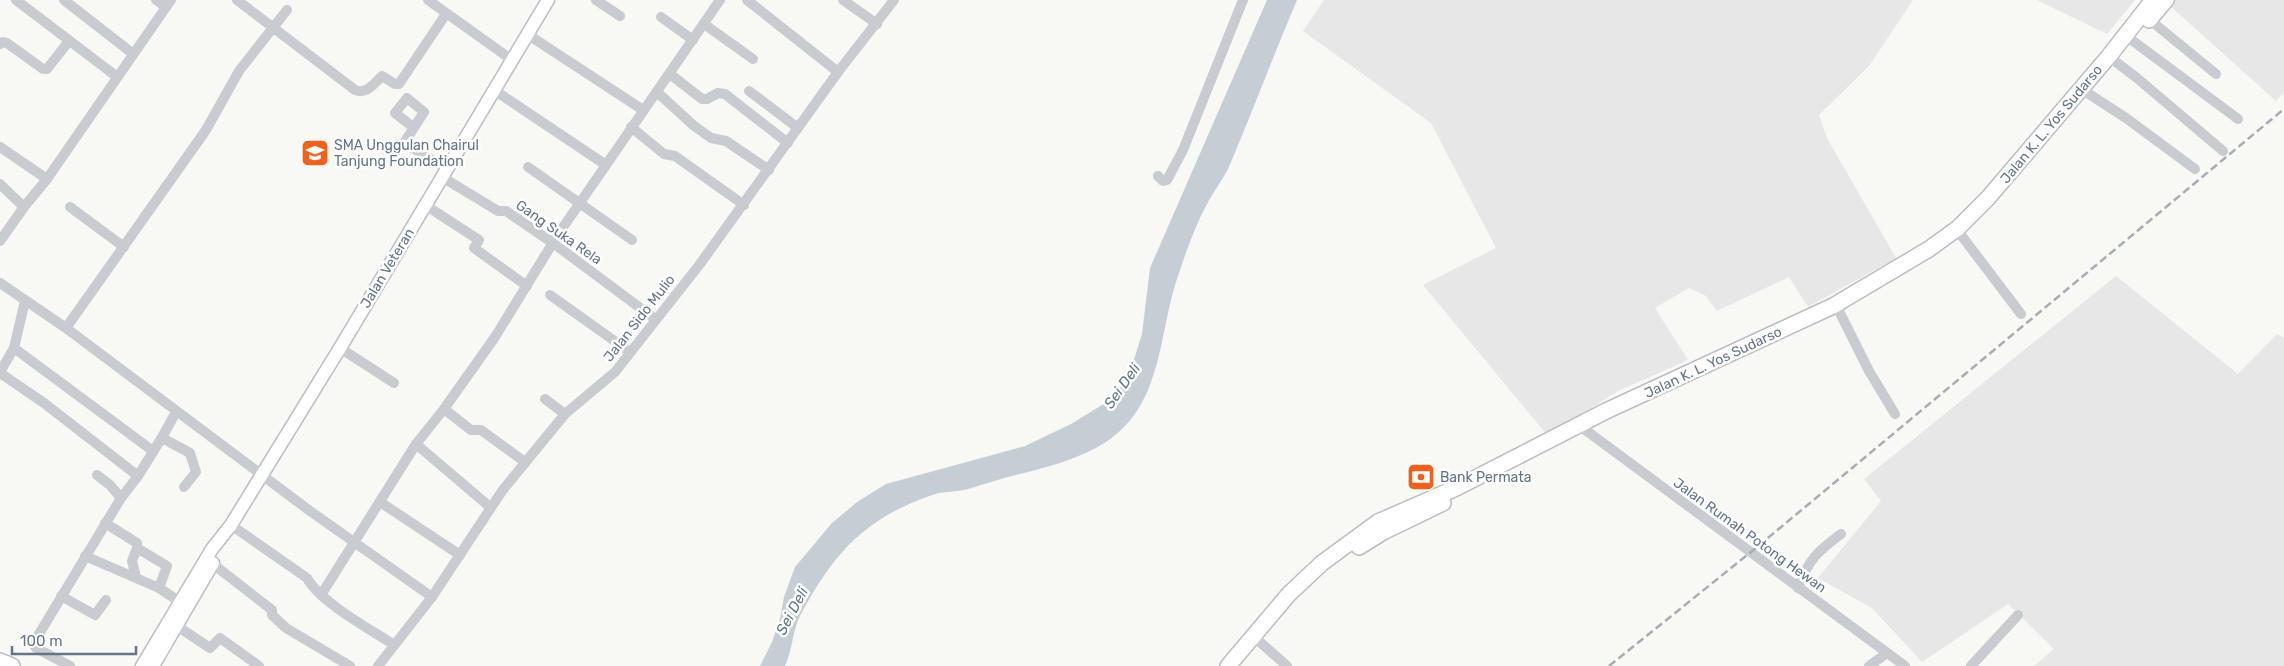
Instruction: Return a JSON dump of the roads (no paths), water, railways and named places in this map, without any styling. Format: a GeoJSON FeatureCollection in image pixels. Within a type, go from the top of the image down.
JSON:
{"type":"FeatureCollection","features":[{"type":"Feature","properties":{"kind":"highway","name":"Jalan K. L. Yos Sudarso"},"geometry":{"type":"LineString","coordinates":[[1228,666],[1314,583],[1351,552],[1383,532],[1460,495],[1582,427],[1833,306],[1944,239],[1988,198],[2109,56],[2153,0]]}},
{"type":"Feature","properties":{"kind":"highway","name":"Jalan K. L. Yos Sudarso"},"geometry":{"type":"LineString","coordinates":[[1582,427],[1839,312],[1932,256],[1961,235],[1993,205],[2089,94],[2166,0]]}},
{"type":"Feature","properties":{"kind":"highway","name":"Jalan K. L. Yos Sudarso"},"geometry":{"type":"LineString","coordinates":[[1240,666],[1256,638]]}},
{"type":"Feature","properties":{"kind":"highway"},"geometry":{"type":"LineString","coordinates":[[0,661],[12,666]]}},
{"type":"Feature","properties":{"kind":"main road","name":"Jalan Veteran"},"geometry":{"type":"LineString","coordinates":[[142,666],[212,548],[227,530],[340,348],[548,0]]}},
{"type":"Feature","properties":{"kind":"main road","name":"Jalan Veteran"},"geometry":{"type":"LineString","coordinates":[[154,666],[220,552],[227,530]]}},
{"type":"Feature","properties":{"kind":"street"},"geometry":{"type":"LineString","coordinates":[[16,0],[116,76]]}},
{"type":"Feature","properties":{"kind":"street"},"geometry":{"type":"LineString","coordinates":[[64,0],[132,54]]}},
{"type":"Feature","properties":{"kind":"street"},"geometry":{"type":"LineString","coordinates":[[0,242],[24,206],[47,179],[116,76],[168,4],[156,0]]}},
{"type":"Feature","properties":{"kind":"street"},"geometry":{"type":"LineString","coordinates":[[428,0],[512,60]]}},
{"type":"Feature","properties":{"kind":"street"},"geometry":{"type":"LineString","coordinates":[[596,0],[620,16]]}},
{"type":"Feature","properties":{"kind":"street"},"geometry":{"type":"LineString","coordinates":[[321,595],[416,444],[444,409],[495,338],[553,243],[720,0]]}},
{"type":"Feature","properties":{"kind":"street"},"geometry":{"type":"LineString","coordinates":[[746,0],[838,72]]}},
{"type":"Feature","properties":{"kind":"street"},"geometry":{"type":"LineString","coordinates":[[843,0],[877,24]]}},
{"type":"Feature","properties":{"kind":"street","name":"Jalan Sido Mulio"},"geometry":{"type":"LineString","coordinates":[[378,666],[432,596],[490,507],[565,414],[615,372],[744,205],[838,72],[894,0]]}},
{"type":"Feature","properties":{"kind":"street"},"geometry":{"type":"LineString","coordinates":[[1158,176],[1163,181],[1167,180],[1179,158],[1243,0]]}},
{"type":"Feature","properties":{"kind":"street"},"geometry":{"type":"LineString","coordinates":[[244,2],[273,28],[355,90],[361,92],[367,90],[382,76],[395,84],[399,84],[446,14]]}},
{"type":"Feature","properties":{"kind":"street"},"geometry":{"type":"LineString","coordinates":[[66,328],[206,130],[239,71],[287,10]]}},
{"type":"Feature","properties":{"kind":"street"},"geometry":{"type":"LineString","coordinates":[[661,17],[693,40]]}},
{"type":"Feature","properties":{"kind":"street"},"geometry":{"type":"LineString","coordinates":[[2150,20],[2216,74]]}},
{"type":"Feature","properties":{"kind":"street"},"geometry":{"type":"LineString","coordinates":[[704,24],[753,59]]}},
{"type":"Feature","properties":{"kind":"street"},"geometry":{"type":"LineString","coordinates":[[527,34],[643,110]]}},
{"type":"Feature","properties":{"kind":"street"},"geometry":{"type":"LineString","coordinates":[[0,44],[3,42],[7,43],[43,69],[47,69],[69,41]]}},
{"type":"Feature","properties":{"kind":"street"},"geometry":{"type":"LineString","coordinates":[[2133,41],[2238,119]]}},
{"type":"Feature","properties":{"kind":"street"},"geometry":{"type":"LineString","coordinates":[[2116,62],[2223,151]]}},
{"type":"Feature","properties":{"kind":"street"},"geometry":{"type":"LineString","coordinates":[[670,74],[702,100],[707,100],[718,93],[725,94],[788,142]]}},
{"type":"Feature","properties":{"kind":"street"},"geometry":{"type":"LineString","coordinates":[[494,90],[606,165]]}},
{"type":"Feature","properties":{"kind":"street"},"geometry":{"type":"LineString","coordinates":[[750,91],[798,128]]}},
{"type":"Feature","properties":{"kind":"street"},"geometry":{"type":"LineString","coordinates":[[657,92],[693,125],[711,138],[726,141],[769,170]]}},
{"type":"Feature","properties":{"kind":"street"},"geometry":{"type":"LineString","coordinates":[[2089,94],[2126,118],[2195,169]]}},
{"type":"Feature","properties":{"kind":"street","name":"Gang Suka Rela"},"geometry":{"type":"LineString","coordinates":[[413,127],[404,143],[498,211],[506,211],[553,243],[655,319]]}},
{"type":"Feature","properties":{"kind":"street"},"geometry":{"type":"LineString","coordinates":[[631,127],[664,154],[675,156],[744,205]]}},
{"type":"Feature","properties":{"kind":"street"},"geometry":{"type":"LineString","coordinates":[[0,147],[47,179]]}},
{"type":"Feature","properties":{"kind":"street"},"geometry":{"type":"LineString","coordinates":[[528,168],[632,240]]}},
{"type":"Feature","properties":{"kind":"street"},"geometry":{"type":"LineString","coordinates":[[0,184],[24,206]]}},
{"type":"Feature","properties":{"kind":"street"},"geometry":{"type":"LineString","coordinates":[[425,205],[479,240],[474,248],[527,286]]}},
{"type":"Feature","properties":{"kind":"street"},"geometry":{"type":"LineString","coordinates":[[70,207],[124,247]]}},
{"type":"Feature","properties":{"kind":"street"},"geometry":{"type":"LineString","coordinates":[[1961,235],[2021,314]]}},
{"type":"Feature","properties":{"kind":"street"},"geometry":{"type":"LineString","coordinates":[[0,283],[25,302],[66,328],[310,511],[432,596]]}},
{"type":"Feature","properties":{"kind":"street"},"geometry":{"type":"LineString","coordinates":[[550,295],[630,352]]}},
{"type":"Feature","properties":{"kind":"street"},"geometry":{"type":"LineString","coordinates":[[25,302],[14,348],[0,372],[44,403],[138,476]]}},
{"type":"Feature","properties":{"kind":"street"},"geometry":{"type":"LineString","coordinates":[[1839,312],[1869,371],[1895,414]]}},
{"type":"Feature","properties":{"kind":"street"},"geometry":{"type":"LineString","coordinates":[[14,348],[153,451]]}},
{"type":"Feature","properties":{"kind":"street"},"geometry":{"type":"LineString","coordinates":[[340,348],[394,382]]}},
{"type":"Feature","properties":{"kind":"street"},"geometry":{"type":"LineString","coordinates":[[546,399],[565,414]]}},
{"type":"Feature","properties":{"kind":"street"},"geometry":{"type":"LineString","coordinates":[[444,409],[471,430],[481,430],[525,462]]}},
{"type":"Feature","properties":{"kind":"street"},"geometry":{"type":"LineString","coordinates":[[70,666],[36,648],[33,644],[105,523],[138,476],[176,412]]}},
{"type":"Feature","properties":{"kind":"street","name":"Jalan Rumah Potong Hewan"},"geometry":{"type":"LineString","coordinates":[[1582,427],[1905,666]]}},
{"type":"Feature","properties":{"kind":"street"},"geometry":{"type":"LineString","coordinates":[[161,439],[192,454],[196,472],[184,487]]}},
{"type":"Feature","properties":{"kind":"street"},"geometry":{"type":"LineString","coordinates":[[416,444],[490,507]]}},
{"type":"Feature","properties":{"kind":"street"},"geometry":{"type":"LineString","coordinates":[[97,475],[116,490],[121,498]]}},
{"type":"Feature","properties":{"kind":"street"},"geometry":{"type":"LineString","coordinates":[[380,502],[460,555]]}},
{"type":"Feature","properties":{"kind":"street"},"geometry":{"type":"LineString","coordinates":[[105,523],[137,543],[132,561],[136,577]]}},
{"type":"Feature","properties":{"kind":"street"},"geometry":{"type":"LineString","coordinates":[[227,530],[307,578],[313,589],[394,645]]}},
{"type":"Feature","properties":{"kind":"street"},"geometry":{"type":"LineString","coordinates":[[1798,588],[1804,571],[1816,552],[1841,534]]}},
{"type":"Feature","properties":{"kind":"street"},"geometry":{"type":"LineString","coordinates":[[136,548],[167,566],[159,588]]}},
{"type":"Feature","properties":{"kind":"street"},"geometry":{"type":"LineString","coordinates":[[85,556],[159,588],[180,602]]}},
{"type":"Feature","properties":{"kind":"street"},"geometry":{"type":"LineString","coordinates":[[213,564],[272,610],[272,615],[286,628],[350,666]]}},
{"type":"Feature","properties":{"kind":"street"},"geometry":{"type":"LineString","coordinates":[[62,596],[95,615],[106,600]]}},
{"type":"Feature","properties":{"kind":"street"},"geometry":{"type":"LineString","coordinates":[[1971,666],[2018,615]]}},
{"type":"Feature","properties":{"kind":"street"},"geometry":{"type":"LineString","coordinates":[[177,626],[209,648],[220,638],[259,666]]}},
{"type":"Feature","properties":{"kind":"street"},"geometry":{"type":"LineString","coordinates":[[1256,638],[1287,666]]}},
{"type":"Feature","properties":{"kind":"street"},"geometry":{"type":"LineString","coordinates":[[1869,666],[1887,653]]}},
{"type":"Feature","properties":{"kind":"water","name":"Sei Deli"},"geometry":{"type":"Polygon","coordinates":[[[1267,0],[1297,0],[1228,169],[1207,204],[1191,239],[1172,296],[1153,378],[1145,398],[1134,415],[1110,439],[1086,453],[1033,471],[968,489],[932,495],[887,515],[852,542],[824,576],[799,618],[785,666],[760,666],[772,642],[780,619],[784,597],[795,567],[832,523],[857,502],[886,484],[1025,446],[1071,424],[1102,405],[1121,385],[1132,366],[1142,334],[1150,268],[1267,0]]]}},
{"type":"Feature","properties":{"kind":"railway"},"geometry":{"type":"LineString","coordinates":[[1609,666],[1751,552],[2284,109]]}},
{"type":"Feature","properties":{"kind":"place","name":"SMA Unggulan Chairul Tanjung Foundation"},"geometry":{"type":"Point","coordinates":[315,153]}},
{"type":"Feature","properties":{"kind":"place","name":"Bank Permata"},"geometry":{"type":"Point","coordinates":[1421,477]}}]}
